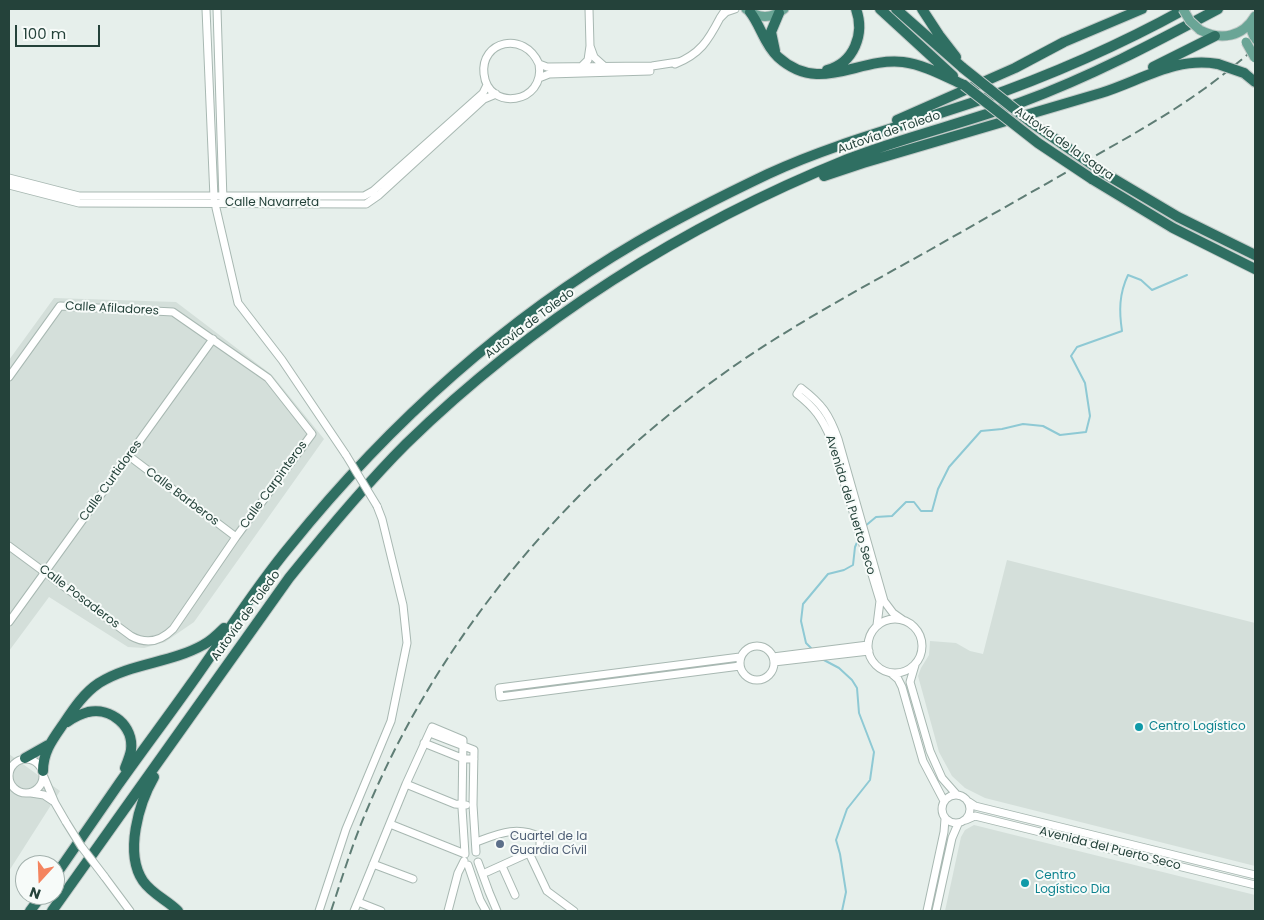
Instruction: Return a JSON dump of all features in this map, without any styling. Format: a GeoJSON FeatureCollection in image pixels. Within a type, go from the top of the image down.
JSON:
{"type":"FeatureCollection","features":[{"type":"Feature","properties":{"kind":"highway"},"geometry":{"type":"LineString","coordinates":[[748,10],[760,27],[765,41],[776,54],[796,69],[814,74],[837,66],[852,52],[859,37],[860,27],[856,9]]}},
{"type":"Feature","properties":{"kind":"highway"},"geometry":{"type":"LineString","coordinates":[[880,9],[950,76]]}},
{"type":"Feature","properties":{"kind":"highway","name":"Autovía de la Sagra"},"geometry":{"type":"LineString","coordinates":[[896,9],[963,68],[1032,123],[1104,173],[1178,217],[1255,255]]}},
{"type":"Feature","properties":{"kind":"highway"},"geometry":{"type":"LineString","coordinates":[[922,9],[963,68]]}},
{"type":"Feature","properties":{"kind":"highway"},"geometry":{"type":"LineString","coordinates":[[1064,42],[1080,31],[1124,9]]}},
{"type":"Feature","properties":{"kind":"highway"},"geometry":{"type":"LineString","coordinates":[[867,135],[874,130],[1016,68],[1064,42],[1142,9]]}},
{"type":"Feature","properties":{"kind":"highway","name":"Autovía de Toledo"},"geometry":{"type":"LineString","coordinates":[[65,861],[232,624],[288,548],[332,496],[383,441],[438,389],[516,324],[636,242],[710,202],[772,172],[867,135],[973,102],[1067,67],[1151,28],[1184,9]]}},
{"type":"Feature","properties":{"kind":"highway","name":"Autovía de Toledo"},"geometry":{"type":"LineString","coordinates":[[52,911],[288,578],[324,534],[358,494],[405,445],[455,398],[527,340],[618,276],[706,225],[787,186],[849,159],[984,116],[1087,76],[1157,42],[1218,9]]}},
{"type":"Feature","properties":{"kind":"highway"},"geometry":{"type":"LineString","coordinates":[[776,54],[771,32],[781,11]]}},
{"type":"Feature","properties":{"kind":"highway"},"geometry":{"type":"LineString","coordinates":[[1081,98],[1129,78],[1215,36]]}},
{"type":"Feature","properties":{"kind":"highway","name":"Autovía de la Sagra"},"geometry":{"type":"LineString","coordinates":[[814,74],[836,74],[877,62],[903,62],[950,76],[1038,143],[1092,180],[1173,228],[1255,268]]}},
{"type":"Feature","properties":{"kind":"highway"},"geometry":{"type":"LineString","coordinates":[[787,186],[802,184],[863,163],[1081,98],[1181,64],[1194,62],[1218,64],[1244,74],[1255,82]]}},
{"type":"Feature","properties":{"kind":"highway"},"geometry":{"type":"LineString","coordinates":[[43,774],[44,755],[48,744],[80,701],[98,684],[121,672],[187,653],[204,645],[232,624]]}},
{"type":"Feature","properties":{"kind":"highway"},"geometry":{"type":"LineString","coordinates":[[62,726],[88,712],[109,714],[121,721],[129,734],[131,751],[119,783]]}},
{"type":"Feature","properties":{"kind":"highway"},"geometry":{"type":"LineString","coordinates":[[25,758],[48,744]]}},
{"type":"Feature","properties":{"kind":"highway"},"geometry":{"type":"LineString","coordinates":[[165,751],[164,758],[148,787],[142,805],[135,836],[134,852],[142,880],[155,894],[178,911]]}},
{"type":"Feature","properties":{"kind":"main road"},"geometry":{"type":"LineString","coordinates":[[1184,9],[1190,21],[1200,30],[1215,36],[1222,37],[1244,30],[1253,19]]}},
{"type":"Feature","properties":{"kind":"main road"},"geometry":{"type":"LineString","coordinates":[[748,10],[764,17],[781,11]]}},
{"type":"Feature","properties":{"kind":"main road"},"geometry":{"type":"LineString","coordinates":[[1253,19],[1254,37]]}},
{"type":"Feature","properties":{"kind":"main road"},"geometry":{"type":"LineString","coordinates":[[1235,34],[1246,42],[1255,58]]}},
{"type":"Feature","properties":{"kind":"street"},"geometry":{"type":"LineString","coordinates":[[206,9],[214,202],[238,303],[282,360],[346,455],[377,506],[403,604],[407,643],[391,721],[346,829],[319,911]]}},
{"type":"Feature","properties":{"kind":"street"},"geometry":{"type":"LineString","coordinates":[[217,9],[223,199]]}},
{"type":"Feature","properties":{"kind":"street"},"geometry":{"type":"LineString","coordinates":[[581,67],[588,60],[590,46],[589,9]]}},
{"type":"Feature","properties":{"kind":"street"},"geometry":{"type":"LineString","coordinates":[[539,78],[550,74],[654,70],[678,62],[688,58],[704,45],[726,9]]}},
{"type":"Feature","properties":{"kind":"street"},"geometry":{"type":"LineString","coordinates":[[720,18],[726,12],[735,9]]}},
{"type":"Feature","properties":{"kind":"street"},"geometry":{"type":"LineString","coordinates":[[520,44],[529,48],[535,55],[539,64],[539,78],[535,87],[528,94],[520,98],[510,99],[496,94],[487,85],[484,76],[484,66],[487,57],[501,45],[520,44]]}},
{"type":"Feature","properties":{"kind":"street"},"geometry":{"type":"LineString","coordinates":[[590,46],[594,58],[604,66]]}},
{"type":"Feature","properties":{"kind":"street"},"geometry":{"type":"LineString","coordinates":[[539,64],[553,68],[652,66],[678,62]]}},
{"type":"Feature","properties":{"kind":"street","name":"Calle Navarreta"},"geometry":{"type":"LineString","coordinates":[[9,185],[80,203],[214,202],[223,199],[364,196],[373,191],[483,93],[487,85]]}},
{"type":"Feature","properties":{"kind":"street","name":"Calle Navarreta"},"geometry":{"type":"LineString","coordinates":[[223,199],[366,204],[379,195],[484,99],[496,94]]}},
{"type":"Feature","properties":{"kind":"street","name":"Calle Navarreta"},"geometry":{"type":"LineString","coordinates":[[9,178],[79,196],[214,202]]}},
{"type":"Feature","properties":{"kind":"street","name":"Calle Afiladores"},"geometry":{"type":"LineString","coordinates":[[9,376],[60,306],[173,312],[213,339]]}},
{"type":"Feature","properties":{"kind":"street","name":"Calle Curtidores"},"geometry":{"type":"LineString","coordinates":[[9,622],[213,339]]}},
{"type":"Feature","properties":{"kind":"street","name":"Calle Carpinteros"},"geometry":{"type":"LineString","coordinates":[[151,641],[164,637],[173,629],[236,537],[312,434],[268,378],[213,339]]}},
{"type":"Feature","properties":{"kind":"street","name":"Avenida del Puerto Seco"},"geometry":{"type":"LineString","coordinates":[[868,648],[872,632],[878,625],[880,601],[832,439],[824,421],[814,408],[797,394],[801,388],[819,402],[833,425],[884,601],[893,613],[911,624],[918,631],[922,648],[920,657],[911,674],[911,685],[930,751],[942,778],[957,795],[966,798],[975,806],[1255,875]]}},
{"type":"Feature","properties":{"kind":"street","name":"Calle Barberos"},"geometry":{"type":"LineString","coordinates":[[129,456],[236,537]]}},
{"type":"Feature","properties":{"kind":"street","name":"Calle Posaderos"},"geometry":{"type":"LineString","coordinates":[[9,546],[131,636],[139,641],[151,641]]}},
{"type":"Feature","properties":{"kind":"street"},"geometry":{"type":"LineString","coordinates":[[878,625],[893,619],[903,620]]}},
{"type":"Feature","properties":{"kind":"street"},"geometry":{"type":"LineString","coordinates":[[755,646],[766,648],[773,660],[770,673],[761,680],[749,678],[740,666],[740,657],[745,650],[755,646]]}},
{"type":"Feature","properties":{"kind":"street"},"geometry":{"type":"LineString","coordinates":[[773,660],[868,648],[875,664],[881,670],[898,673],[915,665]]}},
{"type":"Feature","properties":{"kind":"street"},"geometry":{"type":"LineString","coordinates":[[740,657],[499,688],[500,697],[740,666]]}},
{"type":"Feature","properties":{"kind":"street"},"geometry":{"type":"LineString","coordinates":[[891,673],[898,679],[902,687],[923,761],[944,801],[942,810],[945,819],[944,832],[927,911]]}},
{"type":"Feature","properties":{"kind":"street"},"geometry":{"type":"LineString","coordinates":[[354,911],[406,784],[430,733],[463,743],[474,750],[473,805],[476,852],[488,892],[497,911]]}},
{"type":"Feature","properties":{"kind":"street"},"geometry":{"type":"LineString","coordinates":[[424,743],[464,759],[474,759]]}},
{"type":"Feature","properties":{"kind":"street"},"geometry":{"type":"LineString","coordinates":[[463,743],[462,805],[466,860],[486,911]]}},
{"type":"Feature","properties":{"kind":"street"},"geometry":{"type":"LineString","coordinates":[[55,803],[44,795],[17,791],[10,782],[9,777],[12,762],[25,758],[36,761],[55,803],[81,846],[130,911]]}},
{"type":"Feature","properties":{"kind":"street"},"geometry":{"type":"LineString","coordinates":[[29,793],[39,787],[43,774]]}},
{"type":"Feature","properties":{"kind":"street"},"geometry":{"type":"LineString","coordinates":[[406,784],[462,805],[473,805]]}},
{"type":"Feature","properties":{"kind":"street"},"geometry":{"type":"LineString","coordinates":[[944,801],[952,795],[957,795]]}},
{"type":"Feature","properties":{"kind":"street"},"geometry":{"type":"LineString","coordinates":[[966,820],[971,812],[969,802]]}},
{"type":"Feature","properties":{"kind":"street","name":"Avenida del Puerto Seco"},"geometry":{"type":"LineString","coordinates":[[958,824],[975,816],[1255,885]]}},
{"type":"Feature","properties":{"kind":"street"},"geometry":{"type":"LineString","coordinates":[[936,911],[952,838],[958,824],[945,819]]}},
{"type":"Feature","properties":{"kind":"street"},"geometry":{"type":"LineString","coordinates":[[390,824],[474,865],[478,862]]}},
{"type":"Feature","properties":{"kind":"street"},"geometry":{"type":"LineString","coordinates":[[476,842],[503,833],[523,830],[540,837],[540,848],[486,872]]}},
{"type":"Feature","properties":{"kind":"street"},"geometry":{"type":"LineString","coordinates":[[448,911],[458,874],[471,851],[476,852]]}},
{"type":"Feature","properties":{"kind":"street"},"geometry":{"type":"LineString","coordinates":[[529,853],[547,891],[574,911]]}},
{"type":"Feature","properties":{"kind":"street"},"geometry":{"type":"LineString","coordinates":[[373,864],[413,879]]}},
{"type":"Feature","properties":{"kind":"street"},"geometry":{"type":"LineString","coordinates":[[502,866],[515,895]]}},
{"type":"Feature","properties":{"kind":"street"},"geometry":{"type":"LineString","coordinates":[[358,902],[381,911]]}},
{"type":"Feature","properties":{"kind":"shaded area"},"geometry":{"type":"Polygon","coordinates":[[[54,298],[176,302],[272,375],[324,439],[194,622],[165,642],[144,648],[128,647],[49,597],[9,651],[9,360],[54,298]]]}},
{"type":"Feature","properties":{"kind":"shaded area"},"geometry":{"type":"Polygon","coordinates":[[[1007,560],[1255,623],[1255,866],[985,798],[965,788],[952,776],[939,752],[918,676],[929,655],[930,641],[956,643],[970,651],[983,654],[1007,560]]]}},
{"type":"Feature","properties":{"kind":"shaded area"},"geometry":{"type":"Polygon","coordinates":[[[9,754],[60,791],[19,855],[15,855],[15,862],[9,871],[9,754]]]}},
{"type":"Feature","properties":{"kind":"shaded area"},"geometry":{"type":"Polygon","coordinates":[[[974,825],[1255,895],[1255,911],[945,911],[961,837],[965,830],[974,825]]]}},
{"type":"Feature","properties":{"kind":"waterway"},"geometry":{"type":"LineString","coordinates":[[864,527],[876,517],[892,516],[906,502],[914,502],[921,511],[932,511],[938,489],[949,467],[981,431],[1023,424],[1043,426],[1060,435],[1086,432],[1090,416],[1085,383],[1071,356],[1077,347],[1122,331],[1120,303],[1128,275],[1141,280],[1152,290],[1187,275]]}},
{"type":"Feature","properties":{"kind":"waterway"},"geometry":{"type":"LineString","coordinates":[[813,650],[806,643],[801,621],[803,604],[828,574],[844,570],[853,565],[855,547],[859,538]]}},
{"type":"Feature","properties":{"kind":"waterway"},"geometry":{"type":"LineString","coordinates":[[822,659],[839,668],[852,680],[857,688],[859,713],[874,752],[870,780],[847,809],[836,840],[846,892],[842,911]]}},
{"type":"Feature","properties":{"kind":"railway"},"geometry":{"type":"LineString","coordinates":[[331,911],[366,812],[396,748],[430,686],[469,626],[513,570],[560,516],[610,466],[664,419],[720,376],[770,342],[1159,119],[1211,84],[1255,48]]}},
{"type":"Feature","properties":{"kind":"place","name":"Centro Logístico"},"geometry":{"type":"Point","coordinates":[1139,727]}},
{"type":"Feature","properties":{"kind":"place","name":"Cuartel de la Guardia Cívil"},"geometry":{"type":"Point","coordinates":[500,844]}},
{"type":"Feature","properties":{"kind":"place","name":"Centro Logístico Dia"},"geometry":{"type":"Point","coordinates":[1025,883]}}]}
